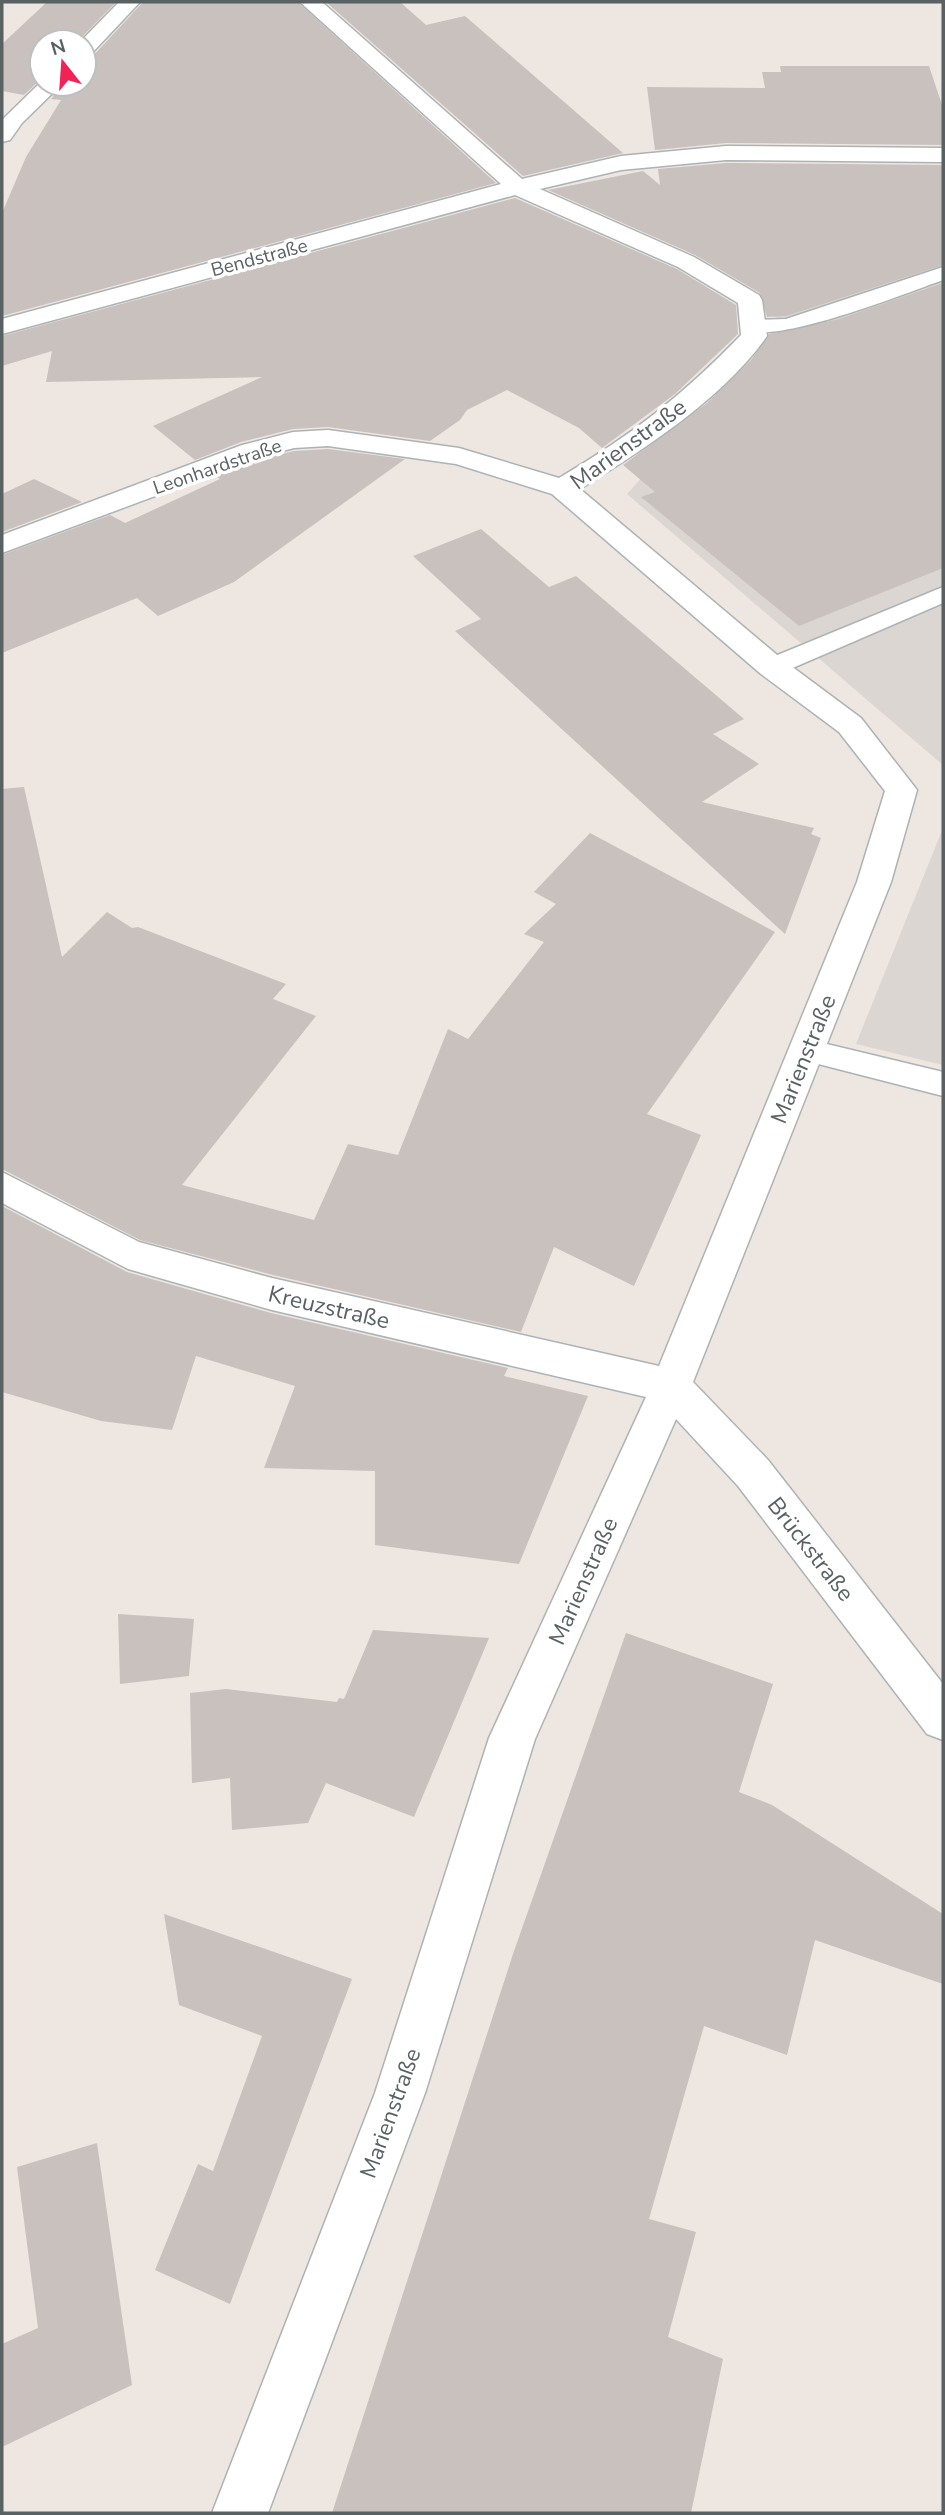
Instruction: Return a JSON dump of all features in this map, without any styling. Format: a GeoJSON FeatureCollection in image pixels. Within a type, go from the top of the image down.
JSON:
{"type":"FeatureCollection","features":[{"type":"Feature","properties":{"kind":"street"},"geometry":{"type":"LineString","coordinates":[[98,35],[130,2]]}},
{"type":"Feature","properties":{"kind":"street"},"geometry":{"type":"LineString","coordinates":[[310,2],[517,187],[686,262],[750,300],[753,326]]}},
{"type":"Feature","properties":{"kind":"street"},"geometry":{"type":"LineString","coordinates":[[2,135],[14,118],[36,98]]}},
{"type":"Feature","properties":{"kind":"street","name":"Bendstraße"},"geometry":{"type":"LineString","coordinates":[[2,327],[517,187],[621,163],[726,153],[943,155]]}},
{"type":"Feature","properties":{"kind":"street","name":"Marienstraße"},"geometry":{"type":"LineString","coordinates":[[240,2513],[400,2093],[512,1738],[671,1386],[874,882],[901,790],[850,725],[772,667],[562,488],[634,446],[704,388],[754,336],[753,326]]}},
{"type":"Feature","properties":{"kind":"street","name":"Leonhardstraße"},"geometry":{"type":"LineString","coordinates":[[2,545],[251,451],[293,440],[327,438],[459,456],[562,488]]}},
{"type":"Feature","properties":{"kind":"street","name":"Kreuzstraße"},"geometry":{"type":"LineString","coordinates":[[2,1186],[128,1254],[272,1294],[671,1386]]}},
{"type":"Feature","properties":{"kind":"street","name":"Brückstraße"},"geometry":{"type":"LineString","coordinates":[[671,1386],[752,1473],[943,1719]]}},
{"type":"Feature","properties":{"kind":"lane"},"geometry":{"type":"LineString","coordinates":[[753,326],[788,325],[943,273]]}},
{"type":"Feature","properties":{"kind":"lane"},"geometry":{"type":"LineString","coordinates":[[772,667],[943,594]]}},
{"type":"Feature","properties":{"kind":"lane"},"geometry":{"type":"LineString","coordinates":[[806,1050],[943,1084]]}},
{"type":"Feature","properties":{"kind":"shaded area"},"geometry":{"type":"Polygon","coordinates":[[[943,219],[943,765],[627,494],[685,429],[790,324],[760,309],[943,219]]]}},
{"type":"Feature","properties":{"kind":"shaded area"},"geometry":{"type":"Polygon","coordinates":[[[943,828],[943,1065],[856,1044],[943,828]]]}},
{"type":"Feature","properties":{"kind":"building"},"geometry":{"type":"Polygon","coordinates":[[[47,2],[116,2],[91,28],[28,28],[28,91],[24,95],[2,91],[2,44],[47,2]]]}},
{"type":"Feature","properties":{"kind":"building"},"geometry":{"type":"Polygon","coordinates":[[[143,2],[298,2],[496,183],[2,316],[2,213],[26,157],[61,100],[51,99],[98,98],[98,51],[143,2]]]}},
{"type":"Feature","properties":{"kind":"building"},"geometry":{"type":"Polygon","coordinates":[[[326,2],[400,2],[426,25],[465,16],[623,153],[523,176],[326,2]]]}},
{"type":"Feature","properties":{"kind":"building"},"geometry":{"type":"Polygon","coordinates":[[[780,66],[929,66],[943,108],[943,145],[726,143],[655,150],[647,87],[765,88],[762,72],[781,72],[780,66]]]}},
{"type":"Feature","properties":{"kind":"building"},"geometry":{"type":"Polygon","coordinates":[[[726,163],[943,165],[943,265],[786,316],[767,317],[760,293],[695,255],[548,190],[643,171],[660,185],[658,169],[726,163]]]}},
{"type":"Feature","properties":{"kind":"building"},"geometry":{"type":"Polygon","coordinates":[[[515,198],[677,269],[736,305],[738,334],[675,394],[602,448],[579,428],[507,390],[467,410],[460,420],[430,441],[328,427],[293,429],[241,442],[195,460],[153,426],[262,377],[46,382],[52,351],[2,366],[2,336],[515,198]]]}},
{"type":"Feature","properties":{"kind":"building"},"geometry":{"type":"Polygon","coordinates":[[[943,283],[943,568],[799,626],[641,497],[655,492],[623,465],[707,403],[751,360],[769,334],[839,319],[943,283]]]}},
{"type":"Feature","properties":{"kind":"building"},"geometry":{"type":"Polygon","coordinates":[[[328,449],[405,459],[234,582],[158,616],[137,598],[2,653],[2,555],[110,515],[125,523],[220,479],[216,476],[261,459],[294,451],[328,449]]]}},
{"type":"Feature","properties":{"kind":"building"},"geometry":{"type":"Polygon","coordinates":[[[34,479],[82,502],[2,532],[2,494],[34,479]]]}},
{"type":"Feature","properties":{"kind":"building"},"geometry":{"type":"Polygon","coordinates":[[[481,529],[549,587],[576,576],[744,719],[713,734],[759,764],[702,802],[814,828],[811,834],[821,838],[785,934],[455,631],[481,619],[413,556],[481,529]]]}},
{"type":"Feature","properties":{"kind":"building"},"geometry":{"type":"Polygon","coordinates":[[[24,787],[62,957],[107,912],[132,928],[138,927],[286,984],[273,999],[316,1016],[182,1185],[314,1220],[348,1144],[398,1155],[448,1029],[468,1039],[544,942],[524,934],[556,904],[534,892],[590,833],[775,932],[647,1114],[701,1135],[634,1286],[554,1247],[521,1332],[273,1275],[140,1240],[2,1169],[2,789],[24,787]]]}},
{"type":"Feature","properties":{"kind":"building"},"geometry":{"type":"Polygon","coordinates":[[[2,1206],[127,1272],[271,1313],[508,1368],[504,1376],[588,1396],[519,1564],[375,1545],[375,1471],[264,1468],[295,1386],[196,1356],[172,1430],[101,1421],[2,1392],[2,1206]]]}},
{"type":"Feature","properties":{"kind":"building"},"geometry":{"type":"Polygon","coordinates":[[[118,1614],[194,1619],[189,1676],[120,1684],[118,1614]]]}},
{"type":"Feature","properties":{"kind":"building"},"geometry":{"type":"Polygon","coordinates":[[[373,1630],[489,1638],[414,1817],[326,1783],[308,1823],[232,1830],[230,1778],[192,1783],[190,1693],[226,1689],[337,1702],[339,1698],[344,1699],[373,1630]]]}},
{"type":"Feature","properties":{"kind":"building"},"geometry":{"type":"Polygon","coordinates":[[[626,1633],[773,1684],[739,1792],[772,1805],[943,1914],[943,1984],[815,1940],[787,2055],[704,2026],[649,2219],[696,2232],[668,2337],[723,2359],[691,2513],[332,2513],[513,1954],[626,1633]]]}},
{"type":"Feature","properties":{"kind":"building"},"geometry":{"type":"Polygon","coordinates":[[[164,1914],[352,1979],[230,2304],[155,2270],[198,2164],[213,2171],[262,2036],[179,2005],[164,1914]]]}},
{"type":"Feature","properties":{"kind":"building"},"geometry":{"type":"Polygon","coordinates":[[[97,2143],[132,2385],[2,2447],[2,2344],[38,2328],[17,2167],[97,2143]]]}}]}
